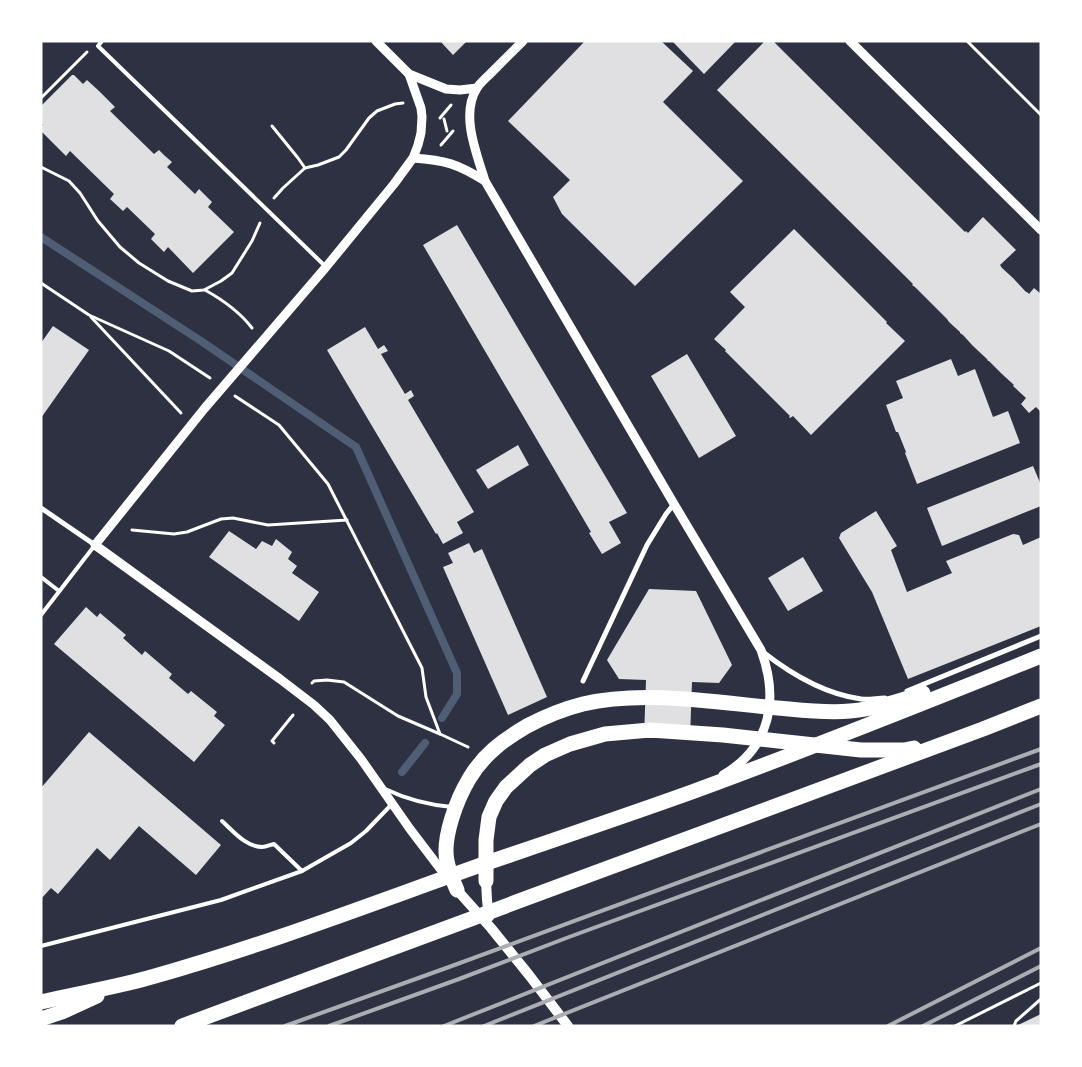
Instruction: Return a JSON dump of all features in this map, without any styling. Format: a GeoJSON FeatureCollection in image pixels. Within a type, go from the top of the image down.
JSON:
{"type":"FeatureCollection","features":[{"type":"Feature","properties":{"kind":"highway"},"geometry":{"type":"LineString","coordinates":[[457,890],[446,860],[447,840],[455,808],[462,791],[477,766],[499,744],[512,734],[536,721],[560,711],[584,704],[616,699],[641,698],[704,701],[802,710],[849,711],[880,706],[913,696],[977,674],[1041,647]]}},
{"type":"Feature","properties":{"kind":"highway"},"geometry":{"type":"LineString","coordinates":[[41,1002],[121,986],[252,946],[688,793],[1041,656]]}},
{"type":"Feature","properties":{"kind":"highway"},"geometry":{"type":"LineString","coordinates":[[182,1026],[1041,706]]}},
{"type":"Feature","properties":{"kind":"highway"},"geometry":{"type":"LineString","coordinates":[[486,881],[486,840],[489,817],[496,801],[506,787],[530,765],[545,755],[570,744],[605,734],[650,730],[723,735],[861,750],[904,750],[949,744],[990,734],[1041,715]]}},
{"type":"Feature","properties":{"kind":"highway"},"geometry":{"type":"LineString","coordinates":[[41,1019],[62,1012],[121,986]]}},
{"type":"Feature","properties":{"kind":"main road"},"geometry":{"type":"LineString","coordinates":[[486,881],[491,928]]}},
{"type":"Feature","properties":{"kind":"main road"},"geometry":{"type":"LineString","coordinates":[[457,890],[530,974],[568,1026]]}},
{"type":"Feature","properties":{"kind":"street"},"geometry":{"type":"LineString","coordinates":[[376,41],[409,74],[446,89],[477,88]]}},
{"type":"Feature","properties":{"kind":"street"},"geometry":{"type":"LineString","coordinates":[[486,881],[503,854],[513,848],[719,777],[734,768],[758,742],[766,727],[770,693],[769,676],[761,650],[485,181],[470,127],[473,98],[477,88],[523,41]]}},
{"type":"Feature","properties":{"kind":"street"},"geometry":{"type":"LineString","coordinates":[[850,41],[1041,230]]}},
{"type":"Feature","properties":{"kind":"street"},"geometry":{"type":"LineString","coordinates":[[95,545],[192,424],[326,267],[413,158],[421,133],[422,118],[409,74]]}},
{"type":"Feature","properties":{"kind":"street"},"geometry":{"type":"LineString","coordinates":[[413,158],[444,161],[458,166],[485,181]]}},
{"type":"Feature","properties":{"kind":"street"},"geometry":{"type":"LineString","coordinates":[[583,681],[647,545],[674,504]]}},
{"type":"Feature","properties":{"kind":"street"},"geometry":{"type":"LineString","coordinates":[[41,508],[298,692],[330,720],[350,744],[392,804],[457,890]]}},
{"type":"Feature","properties":{"kind":"street"},"geometry":{"type":"LineString","coordinates":[[761,650],[778,664],[804,680],[833,692],[862,700],[891,697],[1041,636]]}},
{"type":"Feature","properties":{"kind":"lane"},"geometry":{"type":"LineString","coordinates":[[102,41],[98,46],[326,267]]}},
{"type":"Feature","properties":{"kind":"lane"},"geometry":{"type":"LineString","coordinates":[[41,615],[95,545]]}},
{"type":"Feature","properties":{"kind":"lane"},"geometry":{"type":"LineString","coordinates":[[41,577],[59,591]]}},
{"type":"Feature","properties":{"kind":"lane"},"geometry":{"type":"LineString","coordinates":[[381,787],[412,800],[436,806],[455,808]]}},
{"type":"Feature","properties":{"kind":"lane"},"geometry":{"type":"LineString","coordinates":[[41,946],[221,900],[302,871],[351,843],[380,818],[392,804]]}},
{"type":"Feature","properties":{"kind":"lane"},"geometry":{"type":"LineString","coordinates":[[222,821],[245,841],[254,846],[262,847],[274,844],[302,871]]}},
{"type":"Feature","properties":{"kind":"path"},"geometry":{"type":"LineString","coordinates":[[967,41],[1041,115]]}},
{"type":"Feature","properties":{"kind":"path"},"geometry":{"type":"LineString","coordinates":[[41,98],[85,53],[98,46]]}},
{"type":"Feature","properties":{"kind":"path"},"geometry":{"type":"LineString","coordinates":[[438,120],[451,105],[477,88]]}},
{"type":"Feature","properties":{"kind":"path"},"geometry":{"type":"LineString","coordinates":[[41,167],[69,181],[80,193],[98,221],[120,246],[139,263],[192,291],[204,290],[232,273],[252,241],[265,209],[283,188],[305,168],[339,157],[368,118],[377,111],[394,104],[418,101]]}},
{"type":"Feature","properties":{"kind":"path"},"geometry":{"type":"LineString","coordinates":[[444,119],[447,131]]}},
{"type":"Feature","properties":{"kind":"path"},"geometry":{"type":"LineString","coordinates":[[272,126],[305,168]]}},
{"type":"Feature","properties":{"kind":"path"},"geometry":{"type":"LineString","coordinates":[[413,158],[440,146],[457,127]]}},
{"type":"Feature","properties":{"kind":"path"},"geometry":{"type":"LineString","coordinates":[[41,283],[89,315],[169,351],[216,383]]}},
{"type":"Feature","properties":{"kind":"path"},"geometry":{"type":"LineString","coordinates":[[204,290],[222,299],[236,311],[248,322],[262,341]]}},
{"type":"Feature","properties":{"kind":"path"},"geometry":{"type":"LineString","coordinates":[[89,315],[192,424]]}},
{"type":"Feature","properties":{"kind":"path"},"geometry":{"type":"LineString","coordinates":[[232,394],[279,426],[328,484],[422,668],[426,697],[440,734]]}},
{"type":"Feature","properties":{"kind":"path"},"geometry":{"type":"LineString","coordinates":[[132,530],[174,534],[187,532],[227,518],[268,526],[347,520]]}},
{"type":"Feature","properties":{"kind":"path"},"geometry":{"type":"LineString","coordinates":[[298,692],[314,681],[344,682],[398,716],[470,748]]}},
{"type":"Feature","properties":{"kind":"path"},"geometry":{"type":"LineString","coordinates":[[274,743],[272,741],[293,715]]}},
{"type":"Feature","properties":{"kind":"path"},"geometry":{"type":"LineString","coordinates":[[955,1026],[1041,984]]}},
{"type":"Feature","properties":{"kind":"path"},"geometry":{"type":"LineString","coordinates":[[1014,1026],[1016,1021],[1041,999]]}},
{"type":"Feature","properties":{"kind":"building"},"geometry":{"type":"Polygon","coordinates":[[[440,41],[467,41],[453,55],[440,41]]]}},
{"type":"Feature","properties":{"kind":"building"},"geometry":{"type":"Polygon","coordinates":[[[585,41],[661,41],[693,71],[663,102],[743,181],[635,286],[562,214],[553,197],[570,180],[508,121],[585,41]]]}},
{"type":"Feature","properties":{"kind":"building"},"geometry":{"type":"Polygon","coordinates":[[[672,41],[736,41],[704,74],[672,41]]]}},
{"type":"Feature","properties":{"kind":"building"},"geometry":{"type":"Polygon","coordinates":[[[765,41],[773,41],[965,232],[968,233],[983,217],[1016,250],[1000,265],[1026,292],[1029,294],[1034,288],[1041,294],[1041,412],[1036,407],[1029,413],[1021,404],[1026,398],[1014,385],[717,90],[765,41]]]}},
{"type":"Feature","properties":{"kind":"building"},"geometry":{"type":"Polygon","coordinates":[[[72,75],[83,84],[87,80],[99,91],[115,107],[110,111],[154,154],[159,150],[172,162],[167,167],[195,194],[199,189],[212,202],[208,207],[234,232],[193,273],[168,247],[164,252],[151,239],[155,234],[127,207],[123,211],[110,199],[114,194],[70,151],[66,156],[41,131],[41,126],[43,125],[41,123],[41,106],[72,75]]]}},
{"type":"Feature","properties":{"kind":"building"},"geometry":{"type":"Polygon","coordinates":[[[457,225],[627,513],[609,522],[621,543],[602,554],[589,533],[591,532],[423,245],[457,225]]]}},
{"type":"Feature","properties":{"kind":"building"},"geometry":{"type":"Polygon","coordinates":[[[794,229],[905,341],[811,435],[793,416],[790,418],[714,339],[745,307],[730,292],[794,229]]]}},
{"type":"Feature","properties":{"kind":"building"},"geometry":{"type":"Polygon","coordinates":[[[53,326],[89,350],[41,418],[41,343],[53,326]]]}},
{"type":"Feature","properties":{"kind":"building"},"geometry":{"type":"Polygon","coordinates":[[[365,327],[378,349],[384,345],[388,351],[381,354],[405,394],[411,390],[414,396],[408,400],[474,512],[457,522],[463,533],[443,544],[327,350],[365,327]]]}},
{"type":"Feature","properties":{"kind":"building"},"geometry":{"type":"Polygon","coordinates":[[[687,354],[736,436],[699,458],[651,376],[687,354]]]}},
{"type":"Feature","properties":{"kind":"building"},"geometry":{"type":"Polygon","coordinates":[[[951,359],[958,376],[975,369],[993,417],[1008,411],[1020,443],[917,484],[886,405],[903,398],[896,381],[951,359]]]}},
{"type":"Feature","properties":{"kind":"building"},"geometry":{"type":"Polygon","coordinates":[[[518,445],[529,465],[488,489],[476,470],[518,445]]]}},
{"type":"Feature","properties":{"kind":"building"},"geometry":{"type":"Polygon","coordinates":[[[1033,466],[1041,485],[1041,506],[942,546],[927,508],[1033,466]]]}},
{"type":"Feature","properties":{"kind":"building"},"geometry":{"type":"Polygon","coordinates":[[[876,511],[897,546],[891,550],[907,592],[952,573],[946,561],[1013,534],[1019,535],[1023,545],[1041,537],[1041,626],[908,679],[872,592],[839,538],[841,533],[876,511]]]}},
{"type":"Feature","properties":{"kind":"building"},"geometry":{"type":"Polygon","coordinates":[[[229,531],[256,549],[262,541],[272,546],[276,539],[292,552],[288,559],[297,566],[292,573],[319,592],[299,621],[209,557],[229,531]]]}},
{"type":"Feature","properties":{"kind":"building"},"geometry":{"type":"Polygon","coordinates":[[[469,543],[474,553],[482,549],[547,697],[508,715],[443,567],[453,563],[448,553],[469,543]]]}},
{"type":"Feature","properties":{"kind":"building"},"geometry":{"type":"Polygon","coordinates":[[[803,557],[823,591],[788,611],[768,578],[803,557]]]}},
{"type":"Feature","properties":{"kind":"building"},"geometry":{"type":"Polygon","coordinates":[[[649,589],[696,591],[732,665],[719,683],[692,682],[690,738],[644,738],[646,680],[619,679],[607,660],[649,589]]]}},
{"type":"Feature","properties":{"kind":"building"},"geometry":{"type":"Polygon","coordinates":[[[86,607],[97,617],[100,613],[126,635],[123,638],[142,655],[145,651],[172,674],[169,678],[188,694],[191,691],[217,712],[214,716],[225,725],[194,762],[54,644],[86,607]]]}},
{"type":"Feature","properties":{"kind":"building"},"geometry":{"type":"Polygon","coordinates":[[[89,732],[221,845],[196,875],[139,826],[110,860],[97,848],[58,894],[51,888],[41,899],[41,788],[89,732]]]}},
{"type":"Feature","properties":{"kind":"building"},"geometry":{"type":"Polygon","coordinates":[[[1041,1014],[1041,1026],[1016,1026],[1041,1014]]]}},
{"type":"Feature","properties":{"kind":"waterway"},"geometry":{"type":"LineString","coordinates":[[41,237],[201,341],[356,447],[457,673],[457,694],[442,718]]}},
{"type":"Feature","properties":{"kind":"waterway"},"geometry":{"type":"LineString","coordinates":[[402,772],[425,743]]}},
{"type":"Feature","properties":{"kind":"railway"},"geometry":{"type":"LineString","coordinates":[[285,1026],[1041,749]]}},
{"type":"Feature","properties":{"kind":"railway"},"geometry":{"type":"LineString","coordinates":[[329,1026],[1041,764]]}},
{"type":"Feature","properties":{"kind":"railway"},"geometry":{"type":"LineString","coordinates":[[444,1026],[1041,789]]}},
{"type":"Feature","properties":{"kind":"railway"},"geometry":{"type":"LineString","coordinates":[[484,1026],[1041,804]]}},
{"type":"Feature","properties":{"kind":"railway"},"geometry":{"type":"LineString","coordinates":[[534,1026],[1041,824]]}},
{"type":"Feature","properties":{"kind":"railway"},"geometry":{"type":"LineString","coordinates":[[888,1026],[1041,948]]}},
{"type":"Feature","properties":{"kind":"railway"},"geometry":{"type":"LineString","coordinates":[[923,1026],[1041,966]]}}]}
